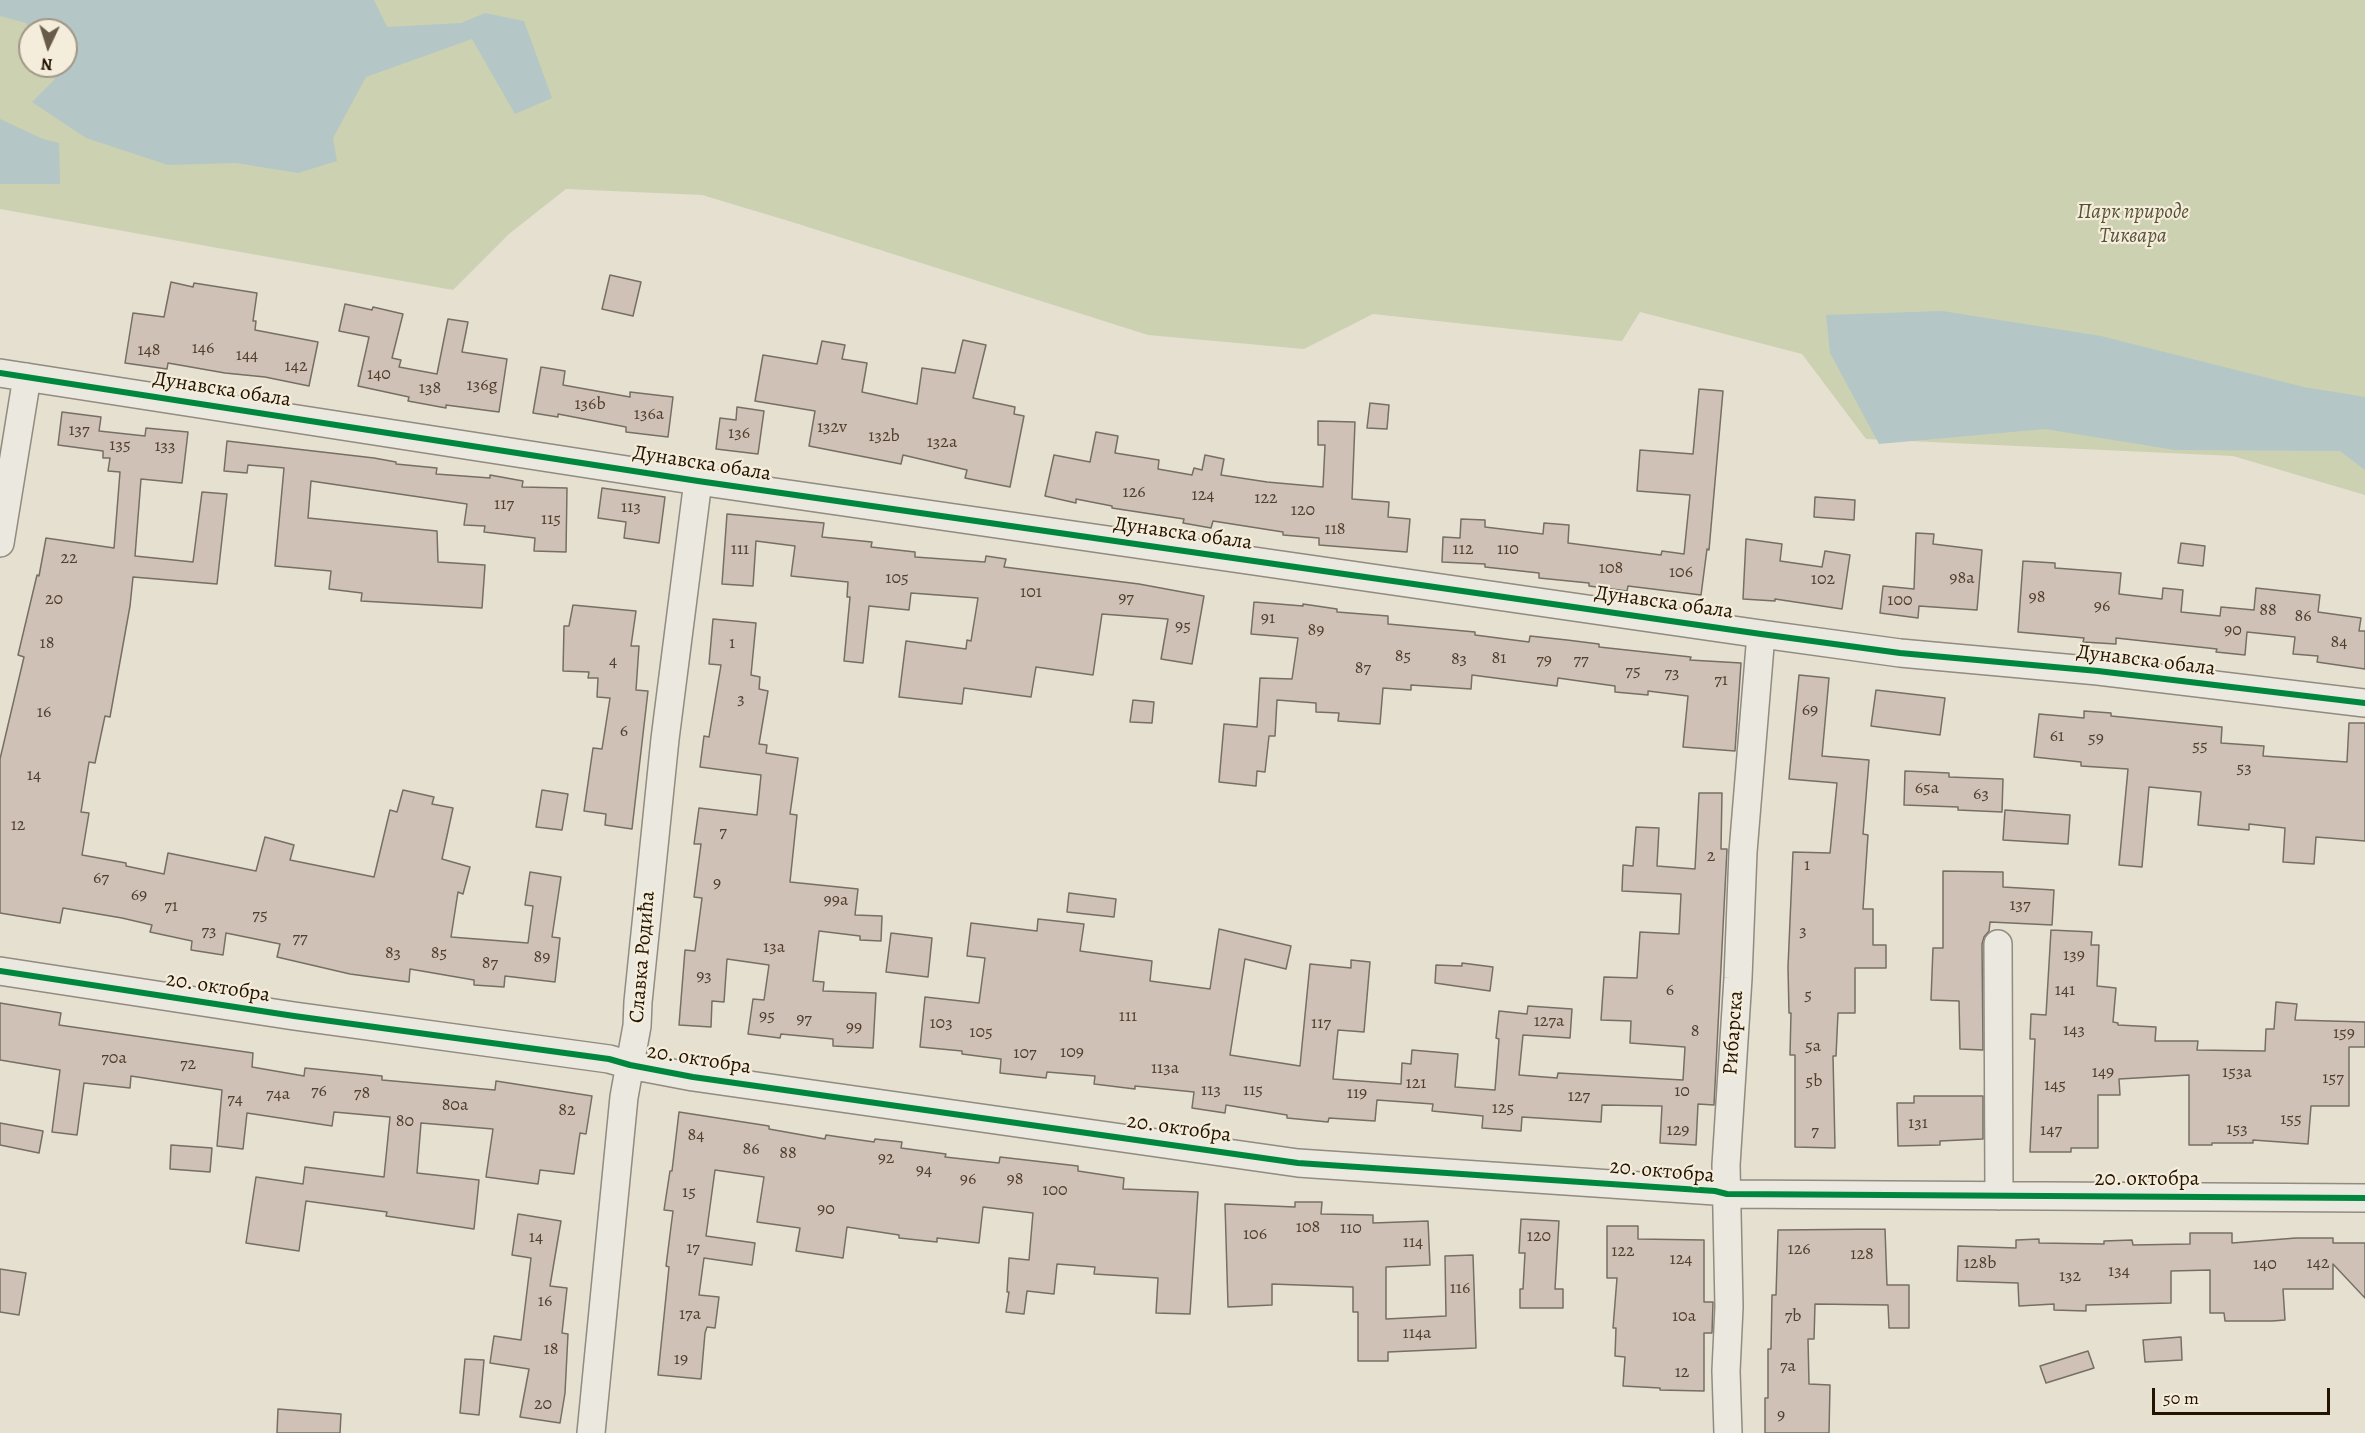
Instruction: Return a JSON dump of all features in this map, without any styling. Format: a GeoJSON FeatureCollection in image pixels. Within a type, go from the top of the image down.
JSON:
{"type":"FeatureCollection","features":[{"type":"Feature","properties":{"kind":"street","name":"Дунавска обала"},"geometry":{"type":"LineString","coordinates":[[0,373],[698,481],[1761,634],[1900,652],[2098,671],[2365,703]]}},
{"type":"Feature","properties":{"kind":"street"},"geometry":{"type":"LineString","coordinates":[[0,543],[27,376]]}},
{"type":"Feature","properties":{"kind":"street","name":"Славка Родића"},"geometry":{"type":"LineString","coordinates":[[591,1433],[622,1109],[637,1026],[665,739],[698,481]]}},
{"type":"Feature","properties":{"kind":"street","name":"Рибарска"},"geometry":{"type":"LineString","coordinates":[[1728,1433],[1726,1165],[1738,978],[1743,852],[1761,634]]}},
{"type":"Feature","properties":{"kind":"street"},"geometry":{"type":"LineString","coordinates":[[1998,944],[1999,1196]]}},
{"type":"Feature","properties":{"kind":"street","name":"20. октобра"},"geometry":{"type":"LineString","coordinates":[[0,971],[294,1016],[609,1059],[693,1077],[1298,1163],[1715,1191],[1727,1194],[2365,1198]]}},
{"type":"Feature","properties":{"kind":"green space","name":"Парк природе Тиквара"},"geometry":{"type":"Polygon","coordinates":[[[0,0],[2365,0],[2365,495],[2233,456],[1866,439],[1802,354],[1640,312],[1622,341],[1373,314],[1304,349],[1148,335],[702,195],[566,189],[509,234],[453,290],[0,209],[0,0]]]}},
{"type":"Feature","properties":{"kind":"shaded area"},"geometry":{"type":"Polygon","coordinates":[[[0,0],[374,0],[387,27],[461,23],[485,13],[524,21],[552,98],[515,114],[472,39],[366,77],[333,138],[337,161],[298,173],[236,163],[168,165],[86,138],[32,102],[54,78],[78,78],[78,18],[18,18],[18,21],[0,16],[0,0]]]}},
{"type":"Feature","properties":{"kind":"shaded area"},"geometry":{"type":"Polygon","coordinates":[[[0,119],[43,139],[59,143],[60,184],[0,184],[0,119]]]}},
{"type":"Feature","properties":{"kind":"shaded area"},"geometry":{"type":"Polygon","coordinates":[[[1942,311],[2101,336],[2304,387],[2365,397],[2365,470],[2340,451],[2175,450],[2045,429],[1879,444],[1830,353],[1826,315],[1942,311]]]}},
{"type":"Feature","properties":{"kind":"building"},"geometry":{"type":"Polygon","coordinates":[[[610,275],[641,282],[633,316],[602,309],[610,275]]]}},
{"type":"Feature","properties":{"kind":"building"},"geometry":{"type":"Polygon","coordinates":[[[171,282],[193,287],[194,283],[257,293],[253,321],[256,321],[255,330],[318,342],[309,386],[168,363],[167,369],[125,363],[133,313],[164,317],[171,282]]]}},
{"type":"Feature","properties":{"kind":"building"},"geometry":{"type":"Polygon","coordinates":[[[345,304],[372,310],[373,307],[403,314],[392,358],[401,360],[399,367],[437,374],[448,319],[468,322],[462,352],[507,359],[499,412],[446,405],[446,408],[408,401],[409,397],[358,386],[369,337],[339,331],[345,304]]]}},
{"type":"Feature","properties":{"kind":"building"},"geometry":{"type":"Polygon","coordinates":[[[963,340],[986,345],[973,398],[1015,407],[1014,414],[1024,416],[1010,487],[965,478],[967,470],[903,455],[901,464],[809,446],[815,411],[755,401],[763,355],[817,364],[822,341],[845,345],[842,359],[867,363],[862,392],[917,404],[922,368],[955,373],[963,340]]]}},
{"type":"Feature","properties":{"kind":"building"},"geometry":{"type":"Polygon","coordinates":[[[541,367],[565,371],[563,385],[630,397],[630,392],[673,397],[668,437],[626,432],[626,427],[558,414],[558,417],[533,413],[541,367]]]}},
{"type":"Feature","properties":{"kind":"building"},"geometry":{"type":"Polygon","coordinates":[[[1699,389],[1723,391],[1709,550],[1707,549],[1701,595],[1628,586],[1627,591],[1589,586],[1589,583],[1539,578],[1539,573],[1485,567],[1485,564],[1442,562],[1443,537],[1460,538],[1461,519],[1485,520],[1485,527],[1543,534],[1544,523],[1569,525],[1568,543],[1661,555],[1662,551],[1684,554],[1690,495],[1637,491],[1640,450],[1693,454],[1699,389]]]}},
{"type":"Feature","properties":{"kind":"building"},"geometry":{"type":"Polygon","coordinates":[[[1370,403],[1389,405],[1387,429],[1367,428],[1370,403]]]}},
{"type":"Feature","properties":{"kind":"building"},"geometry":{"type":"Polygon","coordinates":[[[737,407],[764,411],[758,454],[716,449],[720,418],[736,420],[737,407]]]}},
{"type":"Feature","properties":{"kind":"building"},"geometry":{"type":"Polygon","coordinates":[[[62,412],[101,417],[99,431],[145,436],[146,428],[188,432],[182,483],[141,479],[135,556],[193,562],[202,492],[227,494],[217,584],[133,577],[110,717],[105,716],[95,763],[89,762],[81,812],[89,813],[82,855],[126,863],[126,866],[164,874],[168,853],[256,871],[265,837],[294,845],[290,860],[374,877],[390,810],[397,812],[403,790],[434,797],[432,804],[453,808],[442,859],[470,867],[463,894],[458,892],[451,937],[528,943],[533,906],[525,905],[530,872],[561,877],[552,937],[560,938],[555,982],[505,976],[504,987],[474,985],[474,980],[410,969],[409,982],[350,974],[277,957],[280,944],[226,933],[223,955],[191,950],[192,941],[150,932],[152,925],[122,918],[63,908],[60,923],[0,913],[0,759],[24,657],[18,655],[37,575],[39,576],[46,538],[114,548],[120,472],[108,471],[110,458],[103,458],[103,451],[58,445],[62,412]]]}},
{"type":"Feature","properties":{"kind":"building"},"geometry":{"type":"Polygon","coordinates":[[[1318,421],[1355,422],[1352,499],[1389,502],[1388,517],[1410,519],[1407,552],[1319,545],[1319,538],[1283,535],[1283,532],[1213,521],[1211,528],[1183,523],[1184,519],[1112,508],[1112,506],[1076,499],[1076,503],[1045,496],[1054,455],[1090,462],[1096,432],[1118,436],[1115,453],[1159,460],[1158,469],[1192,475],[1194,468],[1202,470],[1205,455],[1224,459],[1221,475],[1323,487],[1325,445],[1318,445],[1318,421]]]}},
{"type":"Feature","properties":{"kind":"building"},"geometry":{"type":"Polygon","coordinates":[[[227,441],[374,458],[396,462],[396,464],[437,468],[436,474],[490,478],[490,475],[523,481],[522,487],[567,488],[566,552],[534,551],[535,538],[484,532],[485,526],[464,525],[467,504],[311,481],[308,518],[437,531],[438,562],[485,565],[482,608],[361,601],[362,593],[329,589],[331,571],[275,566],[284,468],[248,465],[247,473],[224,471],[227,441]]]}},
{"type":"Feature","properties":{"kind":"building"},"geometry":{"type":"Polygon","coordinates":[[[602,488],[665,497],[659,543],[624,538],[626,522],[598,518],[602,488]]]}},
{"type":"Feature","properties":{"kind":"building"},"geometry":{"type":"Polygon","coordinates":[[[1815,497],[1855,500],[1854,520],[1814,517],[1815,497]]]}},
{"type":"Feature","properties":{"kind":"building"},"geometry":{"type":"Polygon","coordinates":[[[727,514],[824,523],[822,537],[872,542],[871,547],[915,552],[915,557],[985,562],[986,556],[1006,559],[1004,567],[1139,584],[1204,596],[1192,664],[1161,659],[1168,619],[1102,614],[1093,675],[1036,667],[1031,697],[964,688],[962,704],[899,697],[906,641],[966,649],[967,640],[971,641],[978,598],[911,593],[909,610],[869,606],[863,663],[844,661],[850,597],[847,597],[848,582],[791,576],[795,546],[756,541],[753,586],[722,584],[727,514]]]}},
{"type":"Feature","properties":{"kind":"building"},"geometry":{"type":"Polygon","coordinates":[[[1916,533],[1934,534],[1933,544],[1982,550],[1977,610],[1919,606],[1918,618],[1880,613],[1883,586],[1914,589],[1916,533]]]}},
{"type":"Feature","properties":{"kind":"building"},"geometry":{"type":"Polygon","coordinates":[[[1746,539],[1782,544],[1780,561],[1822,567],[1825,551],[1850,555],[1842,609],[1775,599],[1775,601],[1743,599],[1746,539]]]}},
{"type":"Feature","properties":{"kind":"building"},"geometry":{"type":"Polygon","coordinates":[[[2181,543],[2205,546],[2203,566],[2178,563],[2181,543]]]}},
{"type":"Feature","properties":{"kind":"building"},"geometry":{"type":"Polygon","coordinates":[[[2023,561],[2055,563],[2055,568],[2121,573],[2119,594],[2162,599],[2163,588],[2183,590],[2181,612],[2220,616],[2221,607],[2254,610],[2256,588],[2320,595],[2318,612],[2361,618],[2359,631],[2365,631],[2365,669],[2317,662],[2318,656],[2293,654],[2295,637],[2247,632],[2245,655],[2216,652],[2217,649],[2116,638],[2116,644],[2083,642],[2084,638],[2018,632],[2023,561]]]}},
{"type":"Feature","properties":{"kind":"building"},"geometry":{"type":"Polygon","coordinates":[[[1254,602],[1303,606],[1303,604],[1337,609],[1337,612],[1388,616],[1388,624],[1475,632],[1475,635],[1529,642],[1530,636],[1599,644],[1599,647],[1691,657],[1690,660],[1741,663],[1735,751],[1683,747],[1688,696],[1648,691],[1648,695],[1615,692],[1615,686],[1558,678],[1557,686],[1472,675],[1471,689],[1411,685],[1411,690],[1383,688],[1380,724],[1338,721],[1339,713],[1316,712],[1316,703],[1277,700],[1275,736],[1269,736],[1265,772],[1257,771],[1256,786],[1219,782],[1224,724],[1257,727],[1260,678],[1292,679],[1298,638],[1251,634],[1254,602]]]}},
{"type":"Feature","properties":{"kind":"building"},"geometry":{"type":"Polygon","coordinates":[[[573,605],[636,611],[631,646],[639,646],[636,690],[648,691],[632,829],[605,825],[606,814],[584,811],[593,748],[602,749],[610,698],[597,697],[598,678],[588,678],[589,672],[563,671],[564,626],[569,626],[573,605]]]}},
{"type":"Feature","properties":{"kind":"building"},"geometry":{"type":"Polygon","coordinates":[[[713,619],[756,623],[751,675],[760,677],[759,689],[768,691],[759,744],[767,745],[766,753],[798,758],[790,814],[797,815],[790,882],[858,889],[855,915],[882,916],[881,941],[860,940],[860,936],[819,931],[813,981],[824,982],[823,991],[876,993],[873,1048],[833,1046],[833,1039],[781,1034],[780,1038],[748,1034],[753,999],[764,1000],[769,965],[727,959],[724,1002],[712,1001],[711,1027],[679,1025],[685,950],[695,951],[702,898],[694,897],[701,844],[694,844],[699,808],[757,815],[761,775],[700,767],[704,736],[709,737],[721,665],[709,664],[713,619]]]}},
{"type":"Feature","properties":{"kind":"building"},"geometry":{"type":"Polygon","coordinates":[[[1799,675],[1829,678],[1822,756],[1869,760],[1863,834],[1868,835],[1863,909],[1873,909],[1873,945],[1886,945],[1886,968],[1855,968],[1855,1013],[1838,1013],[1836,1056],[1833,1056],[1835,1148],[1795,1147],[1795,1055],[1790,1055],[1791,1013],[1789,1013],[1788,967],[1793,852],[1830,853],[1837,783],[1789,779],[1799,675]]]}},
{"type":"Feature","properties":{"kind":"building"},"geometry":{"type":"Polygon","coordinates":[[[1876,690],[1945,698],[1940,735],[1871,726],[1876,690]]]}},
{"type":"Feature","properties":{"kind":"building"},"geometry":{"type":"Polygon","coordinates":[[[1133,700],[1154,702],[1152,723],[1130,722],[1133,700]]]}},
{"type":"Feature","properties":{"kind":"building"},"geometry":{"type":"Polygon","coordinates":[[[2084,711],[2111,713],[2111,716],[2222,727],[2221,743],[2264,746],[2263,756],[2347,762],[2349,723],[2365,723],[2365,841],[2316,837],[2314,864],[2283,862],[2285,828],[2249,824],[2249,830],[2198,825],[2201,792],[2149,787],[2142,867],[2119,865],[2128,769],[2081,766],[2081,762],[2034,757],[2039,714],[2084,718],[2084,711]]]}},
{"type":"Feature","properties":{"kind":"building"},"geometry":{"type":"Polygon","coordinates":[[[1905,771],[1949,773],[1949,777],[2003,779],[2002,812],[1958,810],[1958,807],[1904,805],[1905,771]]]}},
{"type":"Feature","properties":{"kind":"building"},"geometry":{"type":"Polygon","coordinates":[[[542,790],[568,794],[562,830],[536,827],[542,790]]]}},
{"type":"Feature","properties":{"kind":"building"},"geometry":{"type":"Polygon","coordinates":[[[1699,793],[1722,793],[1721,849],[1727,849],[1714,1105],[1698,1104],[1696,1145],[1660,1143],[1662,1106],[1602,1105],[1601,1122],[1522,1117],[1521,1131],[1482,1128],[1483,1116],[1432,1111],[1433,1104],[1377,1100],[1375,1121],[1329,1118],[1328,1122],[1287,1118],[1287,1115],[1226,1105],[1225,1113],[1192,1108],[1194,1092],[1094,1084],[1095,1076],[1047,1072],[1046,1078],[1000,1073],[1001,1059],[962,1054],[962,1051],[920,1047],[925,997],[979,1003],[985,958],[967,956],[971,923],[1037,931],[1038,919],[1084,924],[1080,951],[1152,961],[1150,981],[1210,989],[1219,929],[1291,946],[1286,969],[1245,959],[1230,1055],[1300,1066],[1310,964],[1351,968],[1351,960],[1370,962],[1364,1032],[1338,1030],[1333,1079],[1401,1084],[1402,1063],[1411,1064],[1412,1050],[1458,1054],[1455,1087],[1495,1090],[1499,1011],[1527,1014],[1528,1006],[1572,1009],[1570,1038],[1523,1035],[1519,1075],[1557,1078],[1558,1073],[1683,1080],[1685,1047],[1630,1043],[1631,1021],[1601,1020],[1604,977],[1637,978],[1640,932],[1679,934],[1681,894],[1622,891],[1623,865],[1633,866],[1636,827],[1659,828],[1657,866],[1695,869],[1699,793]]]}},
{"type":"Feature","properties":{"kind":"building"},"geometry":{"type":"Polygon","coordinates":[[[2005,810],[2070,815],[2068,844],[2003,840],[2005,810]]]}},
{"type":"Feature","properties":{"kind":"building"},"geometry":{"type":"Polygon","coordinates":[[[1943,871],[2003,872],[2003,887],[2054,890],[2052,925],[1990,922],[1989,931],[1982,944],[1983,1050],[1960,1049],[1959,1001],[1931,1000],[1933,948],[1943,948],[1943,871]]]}},
{"type":"Feature","properties":{"kind":"building"},"geometry":{"type":"Polygon","coordinates":[[[1069,893],[1116,899],[1114,917],[1067,912],[1069,893]]]}},
{"type":"Feature","properties":{"kind":"building"},"geometry":{"type":"Polygon","coordinates":[[[2051,930],[2092,932],[2091,945],[2099,945],[2097,986],[2116,988],[2113,1022],[2118,1025],[2156,1027],[2155,1041],[2198,1041],[2197,1050],[2265,1051],[2266,1029],[2274,1029],[2276,1002],[2297,1004],[2295,1020],[2365,1022],[2365,1047],[2349,1047],[2349,1106],[2311,1106],[2308,1144],[2253,1140],[2253,1143],[2189,1145],[2189,1075],[2119,1079],[2120,1095],[2098,1095],[2098,1148],[2071,1148],[2071,1152],[2030,1152],[2035,1039],[2030,1039],[2031,1014],[2046,1015],[2051,930]]]}},
{"type":"Feature","properties":{"kind":"building"},"geometry":{"type":"Polygon","coordinates":[[[891,933],[932,938],[928,977],[886,972],[891,933]]]}},
{"type":"Feature","properties":{"kind":"building"},"geometry":{"type":"Polygon","coordinates":[[[1462,963],[1493,967],[1490,991],[1435,983],[1436,965],[1462,966],[1462,963]]]}},
{"type":"Feature","properties":{"kind":"building"},"geometry":{"type":"Polygon","coordinates":[[[0,1003],[61,1013],[59,1025],[253,1053],[252,1067],[304,1076],[305,1068],[382,1076],[382,1080],[495,1090],[496,1081],[592,1096],[586,1134],[580,1133],[574,1174],[540,1170],[538,1184],[486,1177],[493,1129],[421,1123],[417,1173],[479,1180],[474,1229],[386,1216],[387,1212],[306,1201],[299,1251],[246,1243],[256,1177],[303,1184],[305,1167],[384,1177],[390,1117],[334,1112],[332,1126],[247,1113],[243,1149],[217,1146],[222,1090],[131,1076],[130,1088],[84,1083],[77,1135],[52,1132],[60,1070],[0,1060],[0,1003]]]}},
{"type":"Feature","properties":{"kind":"building"},"geometry":{"type":"Polygon","coordinates":[[[1914,1096],[1983,1096],[1983,1139],[1940,1141],[1940,1145],[1898,1146],[1897,1103],[1914,1103],[1914,1096]]]}},
{"type":"Feature","properties":{"kind":"building"},"geometry":{"type":"Polygon","coordinates":[[[679,1112],[769,1126],[769,1129],[825,1139],[826,1135],[874,1142],[875,1139],[902,1142],[901,1148],[946,1154],[945,1157],[999,1163],[1000,1157],[1078,1166],[1078,1171],[1124,1178],[1123,1189],[1198,1192],[1190,1314],[1156,1313],[1158,1278],[1094,1274],[1095,1267],[1057,1264],[1054,1294],[1027,1291],[1024,1314],[1006,1312],[1009,1292],[1007,1292],[1009,1258],[1029,1260],[1033,1213],[983,1207],[979,1243],[937,1238],[937,1242],[899,1238],[899,1235],[847,1227],[843,1258],[796,1251],[800,1228],[757,1222],[764,1177],[715,1170],[706,1236],[755,1243],[752,1265],[704,1258],[699,1295],[719,1297],[715,1328],[707,1327],[705,1333],[701,1379],[658,1375],[669,1267],[666,1266],[673,1211],[664,1210],[670,1171],[672,1171],[679,1112]]]}},
{"type":"Feature","properties":{"kind":"building"},"geometry":{"type":"Polygon","coordinates":[[[0,1123],[43,1131],[39,1153],[0,1145],[0,1123]]]}},
{"type":"Feature","properties":{"kind":"building"},"geometry":{"type":"Polygon","coordinates":[[[171,1145],[212,1148],[210,1172],[170,1169],[171,1145]]]}},
{"type":"Feature","properties":{"kind":"building"},"geometry":{"type":"Polygon","coordinates":[[[1295,1202],[1322,1202],[1321,1214],[1373,1215],[1373,1223],[1428,1221],[1430,1265],[1386,1267],[1386,1319],[1446,1316],[1445,1256],[1473,1255],[1476,1348],[1388,1352],[1388,1361],[1358,1361],[1358,1312],[1353,1312],[1353,1287],[1272,1284],[1272,1305],[1228,1307],[1225,1204],[1295,1207],[1295,1202]]]}},
{"type":"Feature","properties":{"kind":"building"},"geometry":{"type":"Polygon","coordinates":[[[518,1214],[561,1221],[550,1286],[567,1288],[562,1333],[568,1334],[565,1393],[560,1423],[520,1417],[529,1369],[490,1363],[494,1336],[521,1340],[531,1258],[512,1255],[518,1214]]]}},
{"type":"Feature","properties":{"kind":"building"},"geometry":{"type":"Polygon","coordinates":[[[1521,1219],[1559,1221],[1555,1289],[1563,1289],[1563,1308],[1520,1308],[1525,1253],[1519,1253],[1521,1219]]]}},
{"type":"Feature","properties":{"kind":"building"},"geometry":{"type":"Polygon","coordinates":[[[1607,1226],[1638,1226],[1638,1239],[1704,1240],[1704,1302],[1713,1302],[1712,1333],[1704,1333],[1704,1391],[1623,1386],[1625,1357],[1615,1356],[1616,1328],[1613,1328],[1617,1278],[1607,1278],[1607,1226]]]}},
{"type":"Feature","properties":{"kind":"building"},"geometry":{"type":"Polygon","coordinates":[[[1885,1229],[1887,1285],[1909,1285],[1909,1328],[1889,1328],[1888,1305],[1815,1304],[1814,1339],[1808,1339],[1809,1384],[1830,1385],[1829,1433],[1765,1433],[1768,1349],[1771,1349],[1772,1295],[1776,1295],[1778,1230],[1885,1229]]]}},
{"type":"Feature","properties":{"kind":"building"},"geometry":{"type":"Polygon","coordinates":[[[2190,1233],[2232,1233],[2232,1243],[2296,1238],[2333,1238],[2333,1243],[2365,1243],[2365,1298],[2333,1264],[2333,1289],[2283,1289],[2285,1320],[2272,1321],[2225,1321],[2224,1313],[2210,1313],[2210,1270],[2171,1271],[2171,1303],[2086,1305],[2086,1311],[2054,1310],[2054,1304],[2019,1306],[2018,1283],[1957,1281],[1958,1246],[2016,1248],[2016,1240],[2039,1239],[2039,1243],[2104,1244],[2104,1241],[2132,1240],[2133,1245],[2190,1244],[2190,1233]]]}},
{"type":"Feature","properties":{"kind":"building"},"geometry":{"type":"Polygon","coordinates":[[[0,1269],[26,1273],[19,1315],[0,1312],[0,1269]]]}},
{"type":"Feature","properties":{"kind":"building"},"geometry":{"type":"Polygon","coordinates":[[[2181,1337],[2182,1360],[2145,1362],[2143,1340],[2181,1337]]]}},
{"type":"Feature","properties":{"kind":"building"},"geometry":{"type":"Polygon","coordinates":[[[2088,1351],[2094,1368],[2046,1383],[2040,1366],[2088,1351]]]}},
{"type":"Feature","properties":{"kind":"building"},"geometry":{"type":"Polygon","coordinates":[[[465,1359],[484,1360],[479,1415],[460,1413],[465,1359]]]}},
{"type":"Feature","properties":{"kind":"building"},"geometry":{"type":"Polygon","coordinates":[[[278,1409],[341,1414],[340,1433],[277,1433],[278,1409]]]}},
{"type":"Feature","properties":{"kind":"cycle path"},"geometry":{"type":"LineString","coordinates":[[0,373],[698,481],[1761,634],[1900,653],[2098,671],[2365,703]]}},
{"type":"Feature","properties":{"kind":"cycle path"},"geometry":{"type":"LineString","coordinates":[[0,971],[294,1016],[609,1059],[693,1077],[1298,1163],[1715,1191],[1727,1194],[2365,1198]]}}]}
